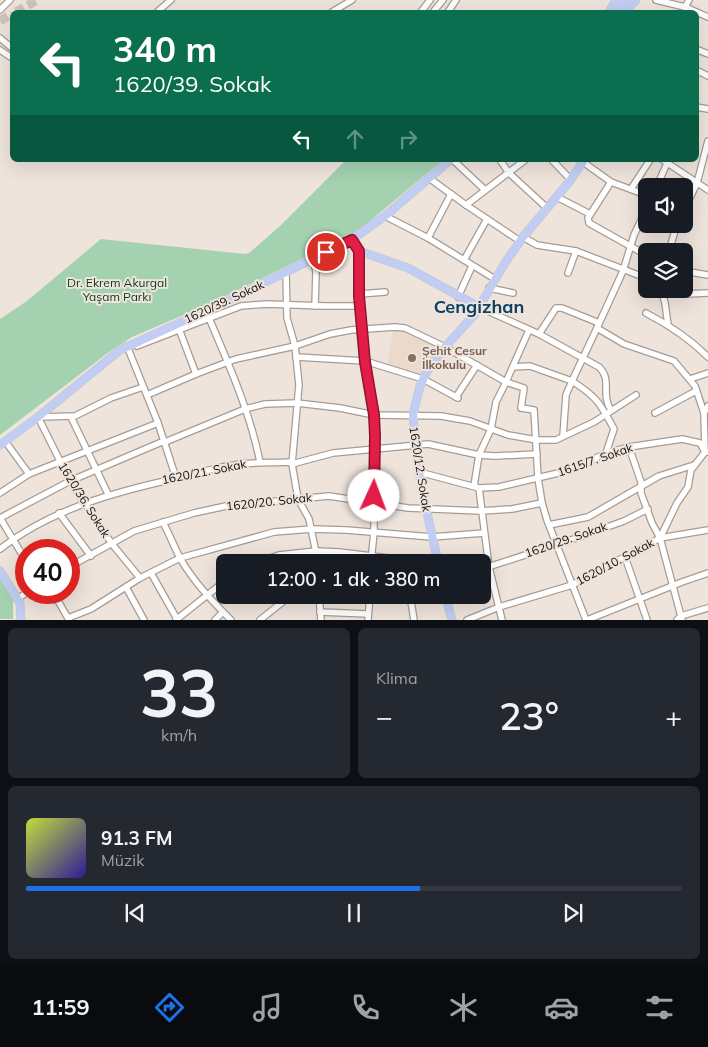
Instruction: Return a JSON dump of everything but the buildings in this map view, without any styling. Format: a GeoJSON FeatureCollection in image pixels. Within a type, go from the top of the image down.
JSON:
{"type":"FeatureCollection","features":[{"type":"Feature","properties":{"kind":"main road"},"geometry":{"type":"LineString","coordinates":[[624,10],[636,0]]}},
{"type":"Feature","properties":{"kind":"main road","name":"1620/39. Sokak"},"geometry":{"type":"LineString","coordinates":[[3,443],[77,384],[128,348],[352,240],[385,216],[449,162]]}},
{"type":"Feature","properties":{"kind":"main road","name":"1620/12. Sokak"},"geometry":{"type":"LineString","coordinates":[[436,554],[414,445],[412,414],[420,386],[444,347],[470,321],[521,239],[571,180],[582,162]]}},
{"type":"Feature","properties":{"kind":"main road"},"geometry":{"type":"LineString","coordinates":[[352,240],[359,251],[408,268],[479,307]]}},
{"type":"Feature","properties":{"kind":"main road"},"geometry":{"type":"LineString","coordinates":[[0,571],[15,596]]}},
{"type":"Feature","properties":{"kind":"main road"},"geometry":{"type":"LineString","coordinates":[[20,604],[21,620]]}},
{"type":"Feature","properties":{"kind":"main road"},"geometry":{"type":"LineString","coordinates":[[448,604],[452,620]]}},
{"type":"Feature","properties":{"kind":"street"},"geometry":{"type":"LineString","coordinates":[[0,10],[10,0]]}},
{"type":"Feature","properties":{"kind":"street"},"geometry":{"type":"LineString","coordinates":[[159,10],[171,0]]}},
{"type":"Feature","properties":{"kind":"street"},"geometry":{"type":"LineString","coordinates":[[335,10],[352,0]]}},
{"type":"Feature","properties":{"kind":"street"},"geometry":{"type":"LineString","coordinates":[[656,0],[693,10]]}},
{"type":"Feature","properties":{"kind":"street"},"geometry":{"type":"LineString","coordinates":[[686,7],[688,0]]}},
{"type":"Feature","properties":{"kind":"street"},"geometry":{"type":"LineString","coordinates":[[0,38],[10,46]]}},
{"type":"Feature","properties":{"kind":"street"},"geometry":{"type":"LineString","coordinates":[[693,191],[708,141]]}},
{"type":"Feature","properties":{"kind":"street"},"geometry":{"type":"LineString","coordinates":[[453,162],[485,190]]}},
{"type":"Feature","properties":{"kind":"street"},"geometry":{"type":"LineString","coordinates":[[501,162],[509,173],[547,208]]}},
{"type":"Feature","properties":{"kind":"street"},"geometry":{"type":"LineString","coordinates":[[466,205],[523,162]]}},
{"type":"Feature","properties":{"kind":"street"},"geometry":{"type":"LineString","coordinates":[[554,162],[571,180]]}},
{"type":"Feature","properties":{"kind":"street"},"geometry":{"type":"LineString","coordinates":[[584,162],[611,182],[638,192]]}},
{"type":"Feature","properties":{"kind":"street"},"geometry":{"type":"LineString","coordinates":[[630,189],[649,162]]}},
{"type":"Feature","properties":{"kind":"street"},"geometry":{"type":"LineString","coordinates":[[660,178],[666,162]]}},
{"type":"Feature","properties":{"kind":"street"},"geometry":{"type":"LineString","coordinates":[[667,162],[708,190]]}},
{"type":"Feature","properties":{"kind":"street"},"geometry":{"type":"LineString","coordinates":[[429,178],[487,219],[521,239],[576,251],[638,276]]}},
{"type":"Feature","properties":{"kind":"street"},"geometry":{"type":"LineString","coordinates":[[611,182],[590,214],[588,218],[589,223],[638,250]]}},
{"type":"Feature","properties":{"kind":"street"},"geometry":{"type":"LineString","coordinates":[[428,238],[451,194]]}},
{"type":"Feature","properties":{"kind":"street"},"geometry":{"type":"LineString","coordinates":[[557,197],[590,214]]}},
{"type":"Feature","properties":{"kind":"street"},"geometry":{"type":"LineString","coordinates":[[385,216],[428,238],[495,279]]}},
{"type":"Feature","properties":{"kind":"street"},"geometry":{"type":"LineString","coordinates":[[464,260],[487,219]]}},
{"type":"Feature","properties":{"kind":"street"},"geometry":{"type":"LineString","coordinates":[[563,436],[566,395],[623,271],[638,227]]}},
{"type":"Feature","properties":{"kind":"street"},"geometry":{"type":"LineString","coordinates":[[359,251],[360,306],[375,436],[374,532],[372,554]]}},
{"type":"Feature","properties":{"kind":"street"},"geometry":{"type":"LineString","coordinates":[[568,273],[576,251]]}},
{"type":"Feature","properties":{"kind":"street"},"geometry":{"type":"LineString","coordinates":[[313,258],[316,272],[315,306]]}},
{"type":"Feature","properties":{"kind":"street"},"geometry":{"type":"LineString","coordinates":[[458,297],[472,266]]}},
{"type":"Feature","properties":{"kind":"street"},"geometry":{"type":"LineString","coordinates":[[286,272],[287,318],[295,346],[298,385],[292,464],[298,499],[310,519],[317,554]]}},
{"type":"Feature","properties":{"kind":"street"},"geometry":{"type":"LineString","coordinates":[[693,272],[708,275]]}},
{"type":"Feature","properties":{"kind":"street"},"geometry":{"type":"LineString","coordinates":[[489,288],[513,293]]}},
{"type":"Feature","properties":{"kind":"street"},"geometry":{"type":"LineString","coordinates":[[359,294],[385,292]]}},
{"type":"Feature","properties":{"kind":"street"},"geometry":{"type":"LineString","coordinates":[[693,294],[708,293]]}},
{"type":"Feature","properties":{"kind":"street"},"geometry":{"type":"LineString","coordinates":[[663,298],[668,325]]}},
{"type":"Feature","properties":{"kind":"street"},"geometry":{"type":"LineString","coordinates":[[176,478],[165,441],[128,348],[241,306],[266,304],[360,306]]}},
{"type":"Feature","properties":{"kind":"street"},"geometry":{"type":"LineString","coordinates":[[479,307],[539,334],[599,367],[607,378],[605,384],[606,403],[614,429],[606,453]]}},
{"type":"Feature","properties":{"kind":"street"},"geometry":{"type":"LineString","coordinates":[[539,334],[556,308],[562,308],[598,326],[624,344],[674,361],[690,379],[704,413],[707,452],[694,465],[688,487],[677,503],[660,538]]}},
{"type":"Feature","properties":{"kind":"street"},"geometry":{"type":"LineString","coordinates":[[646,314],[668,325],[684,336],[708,357]]}},
{"type":"Feature","properties":{"kind":"street"},"geometry":{"type":"LineString","coordinates":[[209,318],[255,437],[260,462]]}},
{"type":"Feature","properties":{"kind":"street"},"geometry":{"type":"LineString","coordinates":[[147,395],[196,374],[228,363],[295,346],[330,334],[363,329],[405,328],[444,347],[506,382],[524,388],[521,408],[534,410],[538,478],[542,503],[586,620],[708,573]]}},
{"type":"Feature","properties":{"kind":"street"},"geometry":{"type":"LineString","coordinates":[[179,329],[196,374]]}},
{"type":"Feature","properties":{"kind":"street"},"geometry":{"type":"LineString","coordinates":[[488,554],[476,487],[479,455],[491,429],[496,402],[530,330]]}},
{"type":"Feature","properties":{"kind":"street"},"geometry":{"type":"LineString","coordinates":[[296,357],[365,362],[423,379],[457,397],[477,365]]}},
{"type":"Feature","properties":{"kind":"street"},"geometry":{"type":"LineString","coordinates":[[513,367],[530,366],[572,381],[589,392],[608,412]]}},
{"type":"Feature","properties":{"kind":"street"},"geometry":{"type":"LineString","coordinates":[[690,379],[708,373]]}},
{"type":"Feature","properties":{"kind":"street"},"geometry":{"type":"LineString","coordinates":[[38,417],[75,416],[111,398],[143,388]]}},
{"type":"Feature","properties":{"kind":"street"},"geometry":{"type":"LineString","coordinates":[[655,413],[696,391]]}},
{"type":"Feature","properties":{"kind":"street"},"geometry":{"type":"LineString","coordinates":[[15,542],[0,518],[97,469],[245,409],[265,404],[297,402],[374,415],[401,416],[412,414],[441,416],[470,421],[508,435],[537,440],[556,440],[594,422],[636,395]]}},
{"type":"Feature","properties":{"kind":"street"},"geometry":{"type":"LineString","coordinates":[[704,413],[708,406]]}},
{"type":"Feature","properties":{"kind":"street","name":"1620/36. Sokak"},"geometry":{"type":"LineString","coordinates":[[38,417],[70,481],[112,544],[140,578]]}},
{"type":"Feature","properties":{"kind":"street"},"geometry":{"type":"LineString","coordinates":[[71,417],[108,494]]}},
{"type":"Feature","properties":{"kind":"street"},"geometry":{"type":"LineString","coordinates":[[0,493],[29,474],[158,423]]}},
{"type":"Feature","properties":{"kind":"street","name":"1615/7. Sokak"},"geometry":{"type":"LineString","coordinates":[[419,472],[476,487],[499,487],[571,470],[606,453],[629,447],[682,439],[700,443],[707,452]]}},
{"type":"Feature","properties":{"kind":"street"},"geometry":{"type":"LineString","coordinates":[[3,443],[29,474]]}},
{"type":"Feature","properties":{"kind":"street","name":"1620/21. Sokak"},"geometry":{"type":"LineString","coordinates":[[0,549],[42,521],[108,494],[135,486],[234,465],[260,462],[290,462],[292,464],[333,453],[428,444],[479,455],[537,454]]}},
{"type":"Feature","properties":{"kind":"street"},"geometry":{"type":"LineString","coordinates":[[629,447],[638,472],[641,493],[652,523],[660,538],[680,618],[708,608]]}},
{"type":"Feature","properties":{"kind":"street"},"geometry":{"type":"LineString","coordinates":[[549,525],[588,517],[659,476],[694,465]]}},
{"type":"Feature","properties":{"kind":"street","name":"1620/20. Sokak"},"geometry":{"type":"LineString","coordinates":[[80,560],[91,556],[99,549],[134,531],[226,506],[329,496],[408,508],[481,511],[512,509],[542,503]]}},
{"type":"Feature","properties":{"kind":"street","name":"1620/29. Sokak"},"geometry":{"type":"LineString","coordinates":[[491,567],[624,521],[648,508]]}},
{"type":"Feature","properties":{"kind":"street"},"geometry":{"type":"LineString","coordinates":[[59,513],[91,556]]}},
{"type":"Feature","properties":{"kind":"street"},"geometry":{"type":"LineString","coordinates":[[163,522],[180,558],[207,594],[231,620]]}},
{"type":"Feature","properties":{"kind":"street"},"geometry":{"type":"LineString","coordinates":[[60,604],[68,619],[91,609],[140,578],[180,558],[274,532],[312,529],[374,532],[432,538],[484,533]]}},
{"type":"Feature","properties":{"kind":"street","name":"1620/10. Sokak"},"geometry":{"type":"LineString","coordinates":[[467,620],[498,607],[572,585],[660,538],[708,530]]}},
{"type":"Feature","properties":{"kind":"street"},"geometry":{"type":"LineString","coordinates":[[288,554],[316,551],[347,554]]}},
{"type":"Feature","properties":{"kind":"street"},"geometry":{"type":"LineString","coordinates":[[625,557],[647,620]]}},
{"type":"Feature","properties":{"kind":"street"},"geometry":{"type":"LineString","coordinates":[[151,572],[177,619],[216,588]]}},
{"type":"Feature","properties":{"kind":"street"},"geometry":{"type":"LineString","coordinates":[[491,572],[502,620]]}},
{"type":"Feature","properties":{"kind":"street"},"geometry":{"type":"LineString","coordinates":[[126,587],[144,620]]}},
{"type":"Feature","properties":{"kind":"street"},"geometry":{"type":"LineString","coordinates":[[260,620],[280,604]]}},
{"type":"Feature","properties":{"kind":"street"},"geometry":{"type":"LineString","coordinates":[[320,604],[320,620]]}},
{"type":"Feature","properties":{"kind":"street"},"geometry":{"type":"LineString","coordinates":[[320,612],[368,617],[369,604]]}},
{"type":"Feature","properties":{"kind":"street"},"geometry":{"type":"LineString","coordinates":[[411,604],[414,620]]}},
{"type":"Feature","properties":{"kind":"street"},"geometry":{"type":"LineString","coordinates":[[215,620],[223,612]]}},
{"type":"Feature","properties":{"kind":"shaded area","name":"Şehit Cesur İlkokulu"},"geometry":{"type":"Polygon","coordinates":[[[393,330],[404,330],[427,340],[441,349],[422,377],[387,367],[393,330]]]}},
{"type":"Feature","properties":{"kind":"green space","name":"Dr. Ekrem Akurgal Yaşam Parkı"},"geometry":{"type":"Polygon","coordinates":[[[344,162],[441,162],[364,226],[347,237],[207,305],[132,337],[109,352],[0,435],[0,319],[27,301],[101,239],[245,254],[249,253],[280,226],[344,162]]]}},
{"type":"Feature","properties":{"kind":"green space"},"geometry":{"type":"Polygon","coordinates":[[[0,579],[13,599],[13,619],[0,618],[0,579]]]}},
{"type":"Feature","properties":{"kind":"tunnel"},"geometry":{"type":"LineString","coordinates":[[20,10],[37,0]]}},
{"type":"Feature","properties":{"kind":"tunnel"},"geometry":{"type":"LineString","coordinates":[[0,21],[10,15]]}},
{"type":"Feature","properties":{"kind":"place","name":"Şehit Cesur İlkokulu"},"geometry":{"type":"Point","coordinates":[412,358]}},
{"type":"Feature","properties":{"kind":"district","name":"Cengizhan"},"geometry":{"type":"Point","coordinates":[479,307]}},
{"type":"Feature","properties":{"kind":"route"},"geometry":{"type":"LineString","coordinates":[[326,252],[352,240],[359,251],[359,296],[365,362],[373,404],[375,436],[374,496]]}}]}
